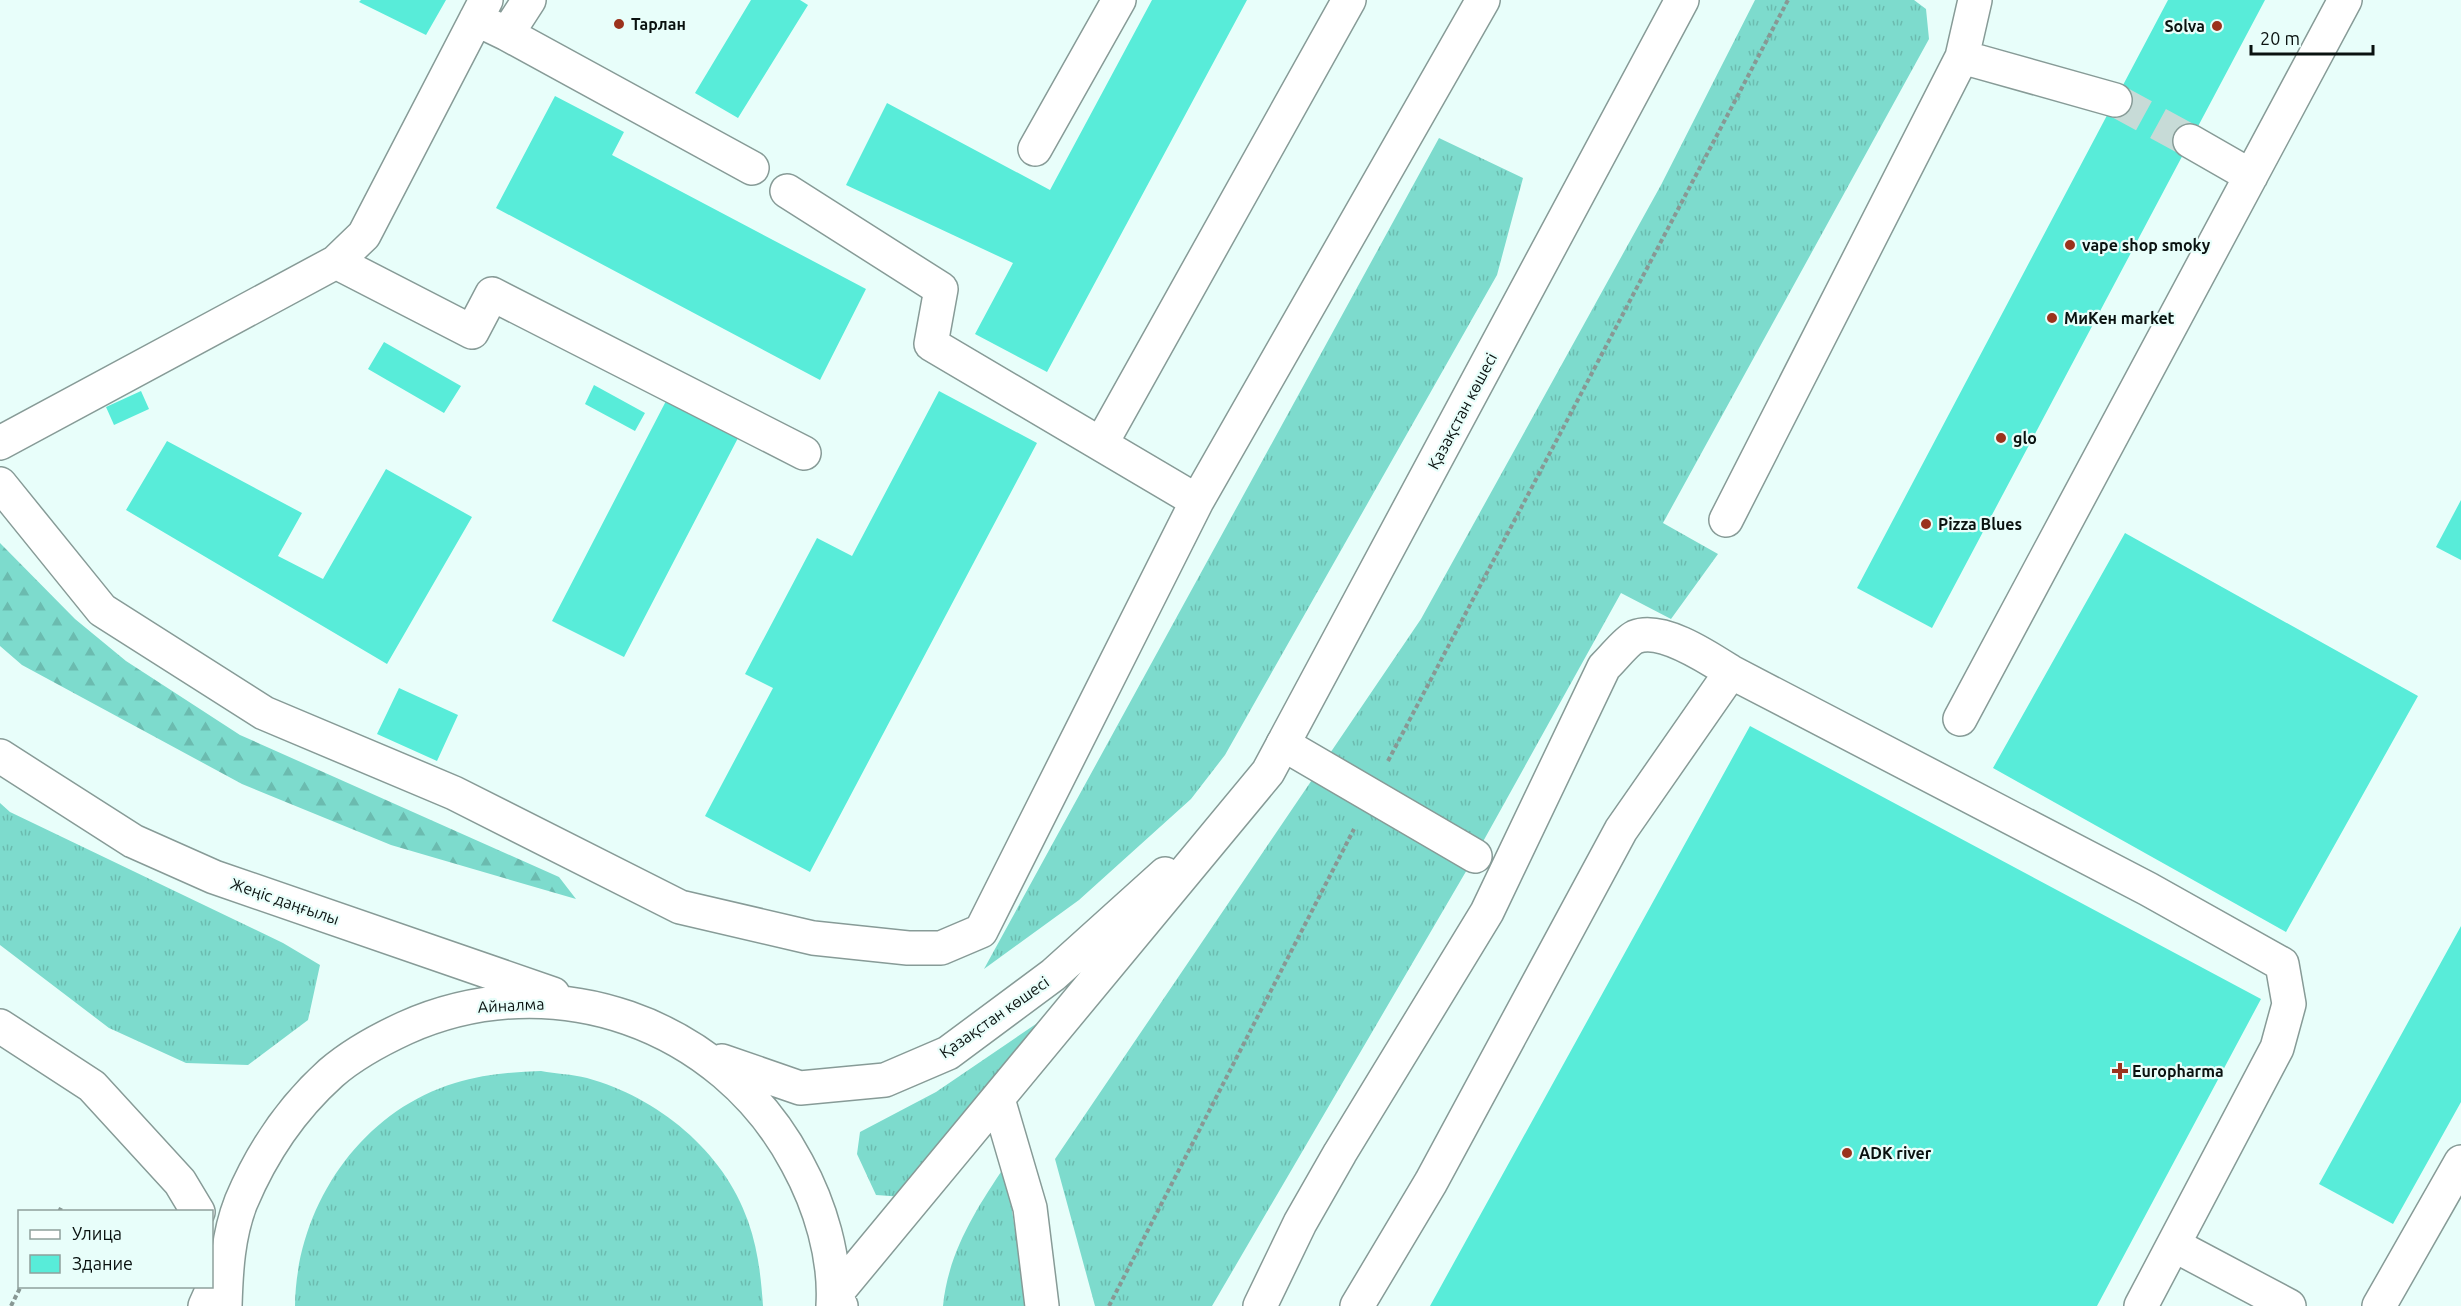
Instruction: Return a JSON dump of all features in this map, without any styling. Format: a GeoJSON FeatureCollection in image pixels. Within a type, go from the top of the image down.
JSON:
{"type":"FeatureCollection","features":[{"type":"Feature","properties":{"kind":"main road"},"geometry":{"type":"LineString","coordinates":[[507,34],[529,0]]}},
{"type":"Feature","properties":{"kind":"main road"},"geometry":{"type":"LineString","coordinates":[[1035,149],[1119,0]]}},
{"type":"Feature","properties":{"kind":"main road"},"geometry":{"type":"LineString","coordinates":[[1101,444],[1349,0]]}},
{"type":"Feature","properties":{"kind":"main road"},"geometry":{"type":"LineString","coordinates":[[0,484],[102,610],[264,713],[454,793],[680,907],[813,938],[908,948],[941,948],[981,931],[1197,501],[1483,0]]}},
{"type":"Feature","properties":{"kind":"main road","name":"Қазақстан көшесі"},"geometry":{"type":"LineString","coordinates":[[836,1303],[998,1099],[1268,772],[1682,0]]}},
{"type":"Feature","properties":{"kind":"main road"},"geometry":{"type":"LineString","coordinates":[[1726,520],[1962,57],[1975,0]]}},
{"type":"Feature","properties":{"kind":"main road"},"geometry":{"type":"LineString","coordinates":[[1960,719],[2345,0]]}},
{"type":"Feature","properties":{"kind":"main road"},"geometry":{"type":"LineString","coordinates":[[0,443],[336,262],[364,235],[481,10],[507,34],[753,168]]}},
{"type":"Feature","properties":{"kind":"main road"},"geometry":{"type":"LineString","coordinates":[[1962,57],[2115,100]]}},
{"type":"Feature","properties":{"kind":"main road"},"geometry":{"type":"LineString","coordinates":[[2190,141],[2251,176]]}},
{"type":"Feature","properties":{"kind":"main road"},"geometry":{"type":"LineString","coordinates":[[787,191],[941,289],[931,344],[1197,501]]}},
{"type":"Feature","properties":{"kind":"main road"},"geometry":{"type":"LineString","coordinates":[[336,262],[472,332],[492,294],[804,453]]}},
{"type":"Feature","properties":{"kind":"main road"},"geometry":{"type":"LineString","coordinates":[[1260,1306],[1300,1223],[1340,1153],[1487,912],[1604,667],[1635,638],[1656,635],[1698,651],[1731,672],[2148,889],[2282,964],[2289,1004],[2277,1048],[2141,1306]]}},
{"type":"Feature","properties":{"kind":"main road"},"geometry":{"type":"LineString","coordinates":[[1357,1306],[1431,1182],[1622,830],[1731,672]]}},
{"type":"Feature","properties":{"kind":"main road"},"geometry":{"type":"LineString","coordinates":[[1283,744],[1475,855]]}},
{"type":"Feature","properties":{"kind":"main road","name":"Жеңіс даңғылы"},"geometry":{"type":"LineString","coordinates":[[0,756],[133,841],[214,877],[589,1006]]}},
{"type":"Feature","properties":{"kind":"main road","name":"Қазақстан көшесі"},"geometry":{"type":"LineString","coordinates":[[704,1055],[800,1088],[885,1080],[948,1053],[1053,975],[1138,897],[1233,817]]}},
{"type":"Feature","properties":{"kind":"main road","name":"Айналма"},"geometry":{"type":"LineString","coordinates":[[225,1306],[219,1245],[263,1155],[294,1110],[333,1071],[378,1040],[428,1018],[480,1004],[534,1000],[589,1006],[660,1030],[704,1055],[747,1092],[783,1136],[809,1186],[827,1239],[836,1303]]}},
{"type":"Feature","properties":{"kind":"main road"},"geometry":{"type":"LineString","coordinates":[[0,1026],[92,1086],[180,1182],[197,1210]]}},
{"type":"Feature","properties":{"kind":"main road"},"geometry":{"type":"LineString","coordinates":[[998,1099],[1030,1208],[1042,1306]]}},
{"type":"Feature","properties":{"kind":"main road"},"geometry":{"type":"LineString","coordinates":[[2379,1306],[2461,1162]]}},
{"type":"Feature","properties":{"kind":"main road"},"geometry":{"type":"LineString","coordinates":[[213,1271],[219,1245]]}},
{"type":"Feature","properties":{"kind":"main road"},"geometry":{"type":"LineString","coordinates":[[2174,1245],[2289,1306]]}},
{"type":"Feature","properties":{"kind":"main road"},"geometry":{"type":"LineString","coordinates":[[205,1306],[209,1288]]}},
{"type":"Feature","properties":{"kind":"path"},"geometry":{"type":"LineString","coordinates":[[1108,1306],[1361,816],[1374,797],[1384,770],[1788,0]]}},
{"type":"Feature","properties":{"kind":"path"},"geometry":{"type":"LineString","coordinates":[[60,1210],[62,1206]]}},
{"type":"Feature","properties":{"kind":"path"},"geometry":{"type":"LineString","coordinates":[[11,1306],[20,1288]]}},
{"type":"Feature","properties":{"kind":"green space"},"geometry":{"type":"Polygon","coordinates":[[[1755,0],[1914,0],[1926,9],[1929,39],[1663,523],[1718,554],[1671,619],[1621,593],[1475,856],[1212,1306],[1095,1306],[1055,1159],[1421,619],[1661,185],[1755,0]]]}},
{"type":"Feature","properties":{"kind":"green space"},"geometry":{"type":"Polygon","coordinates":[[[1439,138],[1523,178],[1497,275],[1225,755],[1191,799],[1079,900],[984,969],[1439,138]]]}},
{"type":"Feature","properties":{"kind":"green space"},"geometry":{"type":"Polygon","coordinates":[[[0,543],[75,619],[126,661],[240,735],[559,877],[576,899],[391,845],[242,784],[22,665],[0,646],[0,543]]]}},
{"type":"Feature","properties":{"kind":"green space"},"geometry":{"type":"Polygon","coordinates":[[[0,803],[10,812],[283,943],[320,965],[308,1020],[248,1065],[186,1063],[109,1028],[0,945],[0,803]]]}},
{"type":"Feature","properties":{"kind":"green space"},"geometry":{"type":"Polygon","coordinates":[[[1083,992],[904,1197],[876,1195],[857,1154],[860,1132],[936,1092],[1083,992]]]}},
{"type":"Feature","properties":{"kind":"green space"},"geometry":{"type":"Polygon","coordinates":[[[541,1071],[587,1078],[638,1099],[685,1130],[705,1150],[723,1172],[748,1221],[758,1263],[763,1306],[295,1306],[298,1269],[307,1234],[321,1200],[339,1169],[362,1140],[390,1116],[421,1097],[455,1083],[498,1074],[541,1071]]]}},
{"type":"Feature","properties":{"kind":"green space"},"geometry":{"type":"Polygon","coordinates":[[[1005,1166],[1027,1306],[943,1306],[957,1250],[974,1215],[1005,1166]]]}},
{"type":"Feature","properties":{"kind":"building"},"geometry":{"type":"Polygon","coordinates":[[[361,0],[446,0],[426,35],[359,2],[361,0]]]}},
{"type":"Feature","properties":{"kind":"building"},"geometry":{"type":"Polygon","coordinates":[[[751,0],[800,0],[808,5],[738,118],[695,93],[751,0]]]}},
{"type":"Feature","properties":{"kind":"building"},"geometry":{"type":"Polygon","coordinates":[[[1152,0],[1247,0],[1047,372],[975,334],[1013,263],[846,185],[887,103],[1050,190],[1152,0]]]}},
{"type":"Feature","properties":{"kind":"building"},"geometry":{"type":"Polygon","coordinates":[[[2168,0],[2265,0],[1932,628],[1857,588],[2168,0]]]}},
{"type":"Feature","properties":{"kind":"building"},"geometry":{"type":"Polygon","coordinates":[[[555,96],[624,132],[612,155],[866,289],[820,380],[496,208],[555,96]]]}},
{"type":"Feature","properties":{"kind":"building"},"geometry":{"type":"Polygon","coordinates":[[[384,342],[461,386],[444,413],[368,369],[384,342]]]}},
{"type":"Feature","properties":{"kind":"building"},"geometry":{"type":"Polygon","coordinates":[[[594,385],[645,413],[635,431],[585,404],[594,385]]]}},
{"type":"Feature","properties":{"kind":"building"},"geometry":{"type":"Polygon","coordinates":[[[141,391],[149,409],[114,425],[106,407],[141,391]]]}},
{"type":"Feature","properties":{"kind":"building"},"geometry":{"type":"Polygon","coordinates":[[[939,391],[1037,443],[810,872],[705,816],[773,688],[745,674],[817,538],[852,556],[939,391]]]}},
{"type":"Feature","properties":{"kind":"building"},"geometry":{"type":"Polygon","coordinates":[[[666,401],[738,438],[624,657],[552,621],[666,401]]]}},
{"type":"Feature","properties":{"kind":"building"},"geometry":{"type":"Polygon","coordinates":[[[167,441],[302,513],[278,556],[323,579],[386,469],[472,517],[387,664],[126,510],[167,441]]]}},
{"type":"Feature","properties":{"kind":"building"},"geometry":{"type":"Polygon","coordinates":[[[2461,500],[2461,560],[2436,547],[2461,500]]]}},
{"type":"Feature","properties":{"kind":"building"},"geometry":{"type":"Polygon","coordinates":[[[2125,533],[2418,696],[2286,932],[1993,768],[2125,533]]]}},
{"type":"Feature","properties":{"kind":"building"},"geometry":{"type":"Polygon","coordinates":[[[399,688],[458,715],[437,761],[377,734],[399,688]]]}},
{"type":"Feature","properties":{"kind":"building","name":"ADK river"},"geometry":{"type":"Polygon","coordinates":[[[1750,726],[2261,999],[2097,1306],[1430,1306],[1750,726]]]}},
{"type":"Feature","properties":{"kind":"building"},"geometry":{"type":"Polygon","coordinates":[[[2461,926],[2461,1102],[2393,1224],[2319,1184],[2461,926]]]}},
{"type":"Feature","properties":{"kind":"tunnel"},"geometry":{"type":"LineString","coordinates":[[2115,100],[2190,141]]}},
{"type":"Feature","properties":{"kind":"place","name":"Тарлан"},"geometry":{"type":"Point","coordinates":[619,24]}},
{"type":"Feature","properties":{"kind":"place","name":"Solva"},"geometry":{"type":"Point","coordinates":[2217,26]}},
{"type":"Feature","properties":{"kind":"place","name":"vape shop smoky"},"geometry":{"type":"Point","coordinates":[2070,245]}},
{"type":"Feature","properties":{"kind":"place","name":"МиКен market"},"geometry":{"type":"Point","coordinates":[2052,318]}},
{"type":"Feature","properties":{"kind":"place","name":"glo"},"geometry":{"type":"Point","coordinates":[2001,438]}},
{"type":"Feature","properties":{"kind":"place","name":"Pizza Blues"},"geometry":{"type":"Point","coordinates":[1926,524]}},
{"type":"Feature","properties":{"kind":"place","name":"Europharma"},"geometry":{"type":"Point","coordinates":[2120,1071]}},
{"type":"Feature","properties":{"kind":"place","name":"ADK river"},"geometry":{"type":"Point","coordinates":[1847,1153]}}]}
